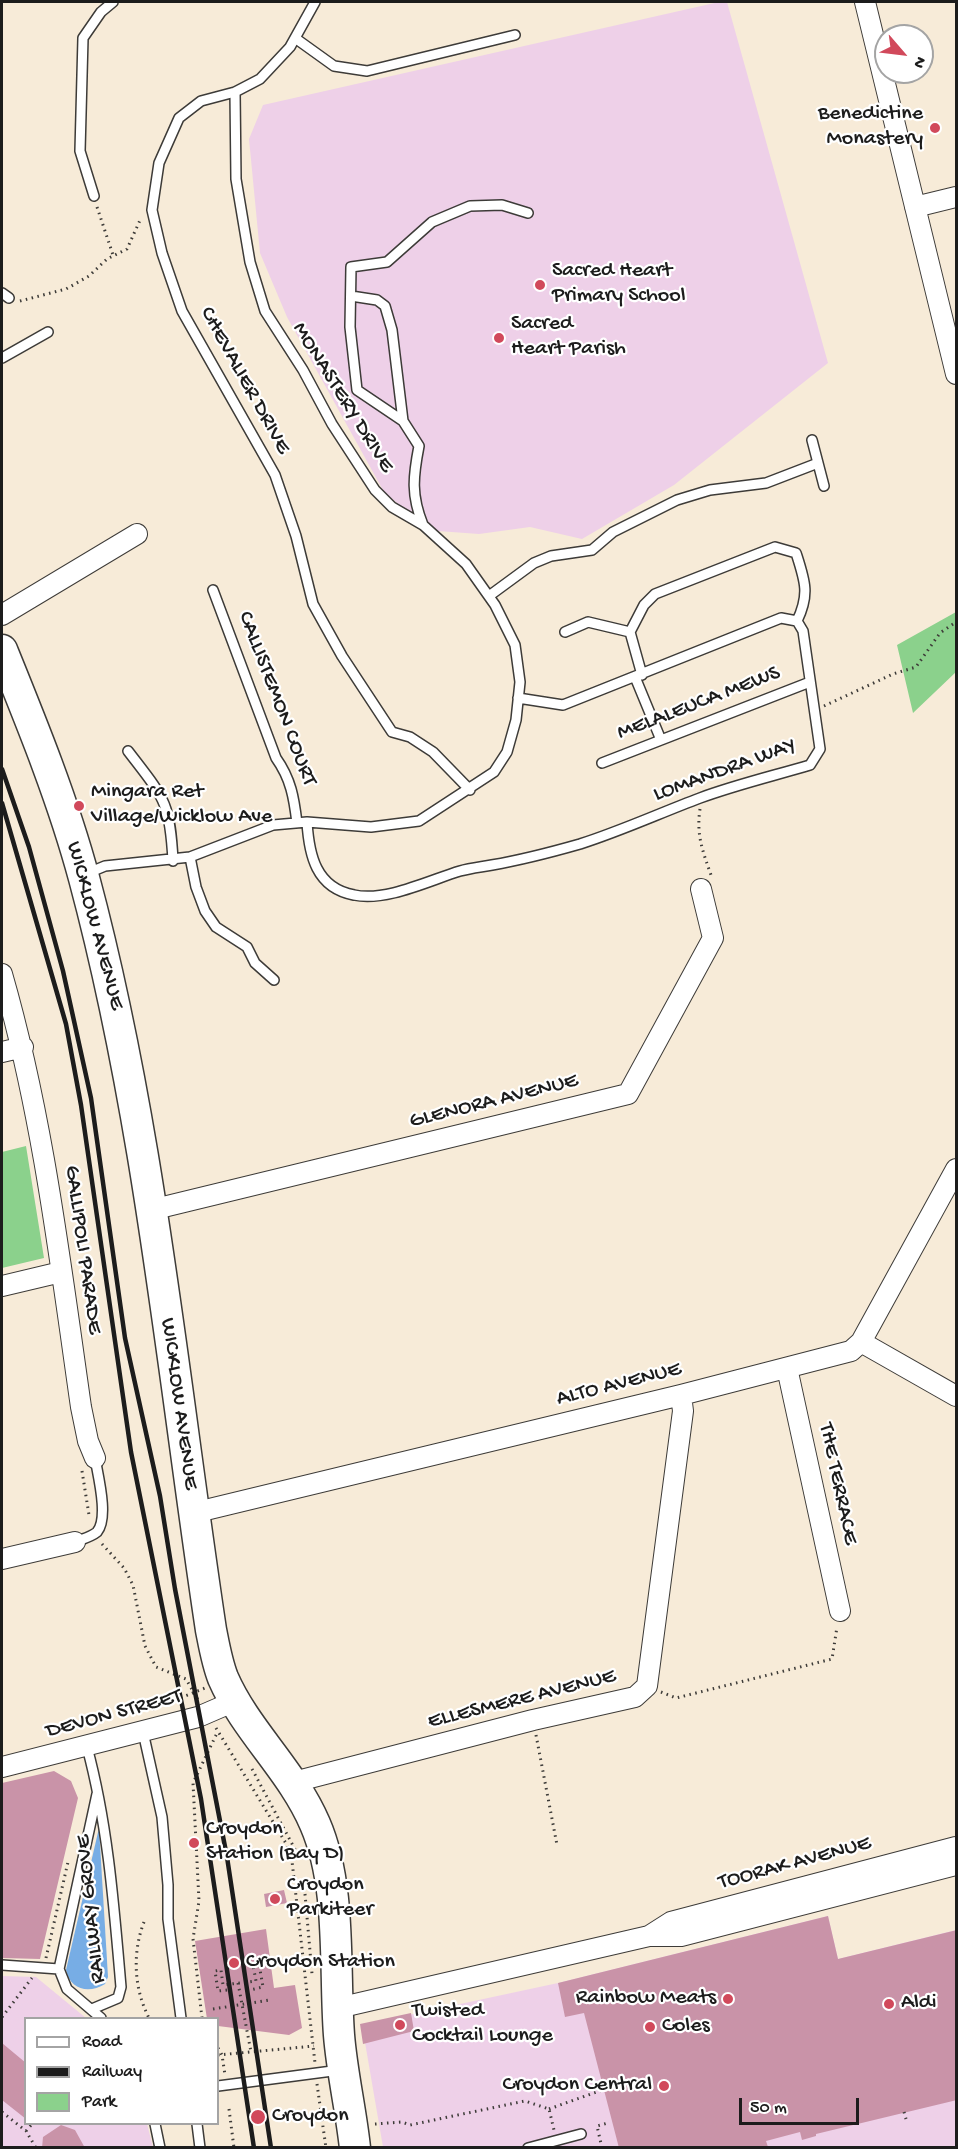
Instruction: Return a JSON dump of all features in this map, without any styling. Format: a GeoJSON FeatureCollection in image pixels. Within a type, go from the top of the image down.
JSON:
{"type":"FeatureCollection","features":[{"type":"Feature","properties":{"kind":"main road","name":"WICKLOW AVENUE"},"geometry":{"type":"LineString","coordinates":[[2,650],[32,723],[83,875],[123,1043],[150,1210],[211,1630],[221,1672],[235,1701],[294,1782],[315,1825],[326,1861],[333,1918],[338,2008],[329,2072],[363,2136]]}},
{"type":"Feature","properties":{"kind":"street"},"geometry":{"type":"LineString","coordinates":[[865,2],[957,374]]}},
{"type":"Feature","properties":{"kind":"street"},"geometry":{"type":"LineString","coordinates":[[915,207],[957,197]]}},
{"type":"Feature","properties":{"kind":"street"},"geometry":{"type":"LineString","coordinates":[[2,615],[137,534]]}},
{"type":"Feature","properties":{"kind":"street","name":"GLENORA AVENUE"},"geometry":{"type":"LineString","coordinates":[[150,1210],[627,1094],[713,938],[701,889]]}},
{"type":"Feature","properties":{"kind":"street","name":"GALLIPOLI PARADE"},"geometry":{"type":"LineString","coordinates":[[2,974],[23,1047],[50,1184],[81,1407],[93,1452]]}},
{"type":"Feature","properties":{"kind":"street"},"geometry":{"type":"LineString","coordinates":[[2,1052],[23,1047]]}},
{"type":"Feature","properties":{"kind":"street"},"geometry":{"type":"LineString","coordinates":[[957,1169],[861,1342],[957,1396]]}},
{"type":"Feature","properties":{"kind":"street"},"geometry":{"type":"LineString","coordinates":[[2,1286],[61,1272]]}},
{"type":"Feature","properties":{"kind":"street","name":"ALTO AVENUE"},"geometry":{"type":"LineString","coordinates":[[193,1513],[787,1368],[851,1351],[861,1342]]}},
{"type":"Feature","properties":{"kind":"street","name":"THE TERRACE"},"geometry":{"type":"LineString","coordinates":[[787,1368],[840,1611]]}},
{"type":"Feature","properties":{"kind":"street","name":"ELLESMERE AVENUE"},"geometry":{"type":"LineString","coordinates":[[294,1782],[533,1719],[635,1697],[647,1686],[683,1411],[681,1395]]}},
{"type":"Feature","properties":{"kind":"street"},"geometry":{"type":"LineString","coordinates":[[2,1559],[75,1542]]}},
{"type":"Feature","properties":{"kind":"street","name":"DEVON STREET"},"geometry":{"type":"LineString","coordinates":[[2,1767],[87,1748],[207,1713],[235,1701]]}},
{"type":"Feature","properties":{"kind":"street","name":"TOORAK AVENUE"},"geometry":{"type":"LineString","coordinates":[[649,1936],[671,1922],[957,1847]]}},
{"type":"Feature","properties":{"kind":"street","name":"TOORAK AVENUE"},"geometry":{"type":"LineString","coordinates":[[338,2008],[649,1936],[681,1936],[957,1865]]}},
{"type":"Feature","properties":{"kind":"lane"},"geometry":{"type":"LineString","coordinates":[[94,196],[80,151],[83,38],[101,12],[113,2]]}},
{"type":"Feature","properties":{"kind":"lane","name":"CHEVALIER DRIVE"},"geometry":{"type":"LineString","coordinates":[[315,2],[295,38],[260,79],[235,92],[201,101],[178,118],[159,163],[152,210],[162,253],[182,311],[216,374],[252,430],[275,475],[296,536],[313,604],[342,656],[392,732],[410,737],[433,752],[470,790]]}},
{"type":"Feature","properties":{"kind":"lane"},"geometry":{"type":"LineString","coordinates":[[295,38],[334,66],[367,71],[515,35]]}},
{"type":"Feature","properties":{"kind":"lane","name":"MONASTERY DRIVE"},"geometry":{"type":"LineString","coordinates":[[83,875],[105,866],[173,861],[190,857],[273,825],[302,822],[371,827],[419,821],[470,790],[494,772],[507,752],[516,720],[520,682],[515,645],[489,596],[466,564],[423,525],[392,507],[375,490],[332,424],[303,370],[265,311],[250,262],[236,179],[235,92]]}},
{"type":"Feature","properties":{"kind":"lane"},"geometry":{"type":"LineString","coordinates":[[423,525],[414,502],[414,473],[419,446],[403,421],[357,390],[350,327],[351,267],[387,262],[432,222],[470,206],[502,205],[528,213]]}},
{"type":"Feature","properties":{"kind":"lane"},"geometry":{"type":"LineString","coordinates":[[351,296],[377,300],[385,306],[392,330],[403,421]]}},
{"type":"Feature","properties":{"kind":"lane"},"geometry":{"type":"LineString","coordinates":[[2,358],[48,332]]}},
{"type":"Feature","properties":{"kind":"lane"},"geometry":{"type":"LineString","coordinates":[[812,440],[824,486]]}},
{"type":"Feature","properties":{"kind":"lane"},"geometry":{"type":"LineString","coordinates":[[489,596],[534,562],[551,556],[592,550],[613,532],[677,500],[710,490],[766,483],[818,463]]}},
{"type":"Feature","properties":{"kind":"lane"},"geometry":{"type":"LineString","coordinates":[[518,698],[546,705],[563,705],[639,676],[782,618],[797,621],[806,603],[804,578],[796,553],[775,547],[655,594],[644,606],[630,632],[639,676],[661,740]]}},
{"type":"Feature","properties":{"kind":"lane","name":"CALLISTEMON COURT"},"geometry":{"type":"LineString","coordinates":[[213,590],[276,758],[287,773],[302,822]]}},
{"type":"Feature","properties":{"kind":"lane","name":"LOMANDRA WAY"},"geometry":{"type":"LineString","coordinates":[[302,822],[314,867],[324,879],[339,890],[356,896],[384,893],[429,883],[461,870],[578,844],[620,831],[702,797],[810,765],[820,749],[803,631],[797,621]]}},
{"type":"Feature","properties":{"kind":"lane"},"geometry":{"type":"LineString","coordinates":[[565,632],[588,622],[630,632]]}},
{"type":"Feature","properties":{"kind":"lane","name":"MELALEUCA MEWS"},"geometry":{"type":"LineString","coordinates":[[602,763],[810,682]]}},
{"type":"Feature","properties":{"kind":"lane"},"geometry":{"type":"LineString","coordinates":[[128,751],[168,806],[172,826],[173,861]]}},
{"type":"Feature","properties":{"kind":"lane"},"geometry":{"type":"LineString","coordinates":[[190,857],[196,887],[204,910],[216,927],[247,946],[255,963],[274,981]]}},
{"type":"Feature","properties":{"kind":"lane"},"geometry":{"type":"LineString","coordinates":[[75,1542],[94,1535],[102,1524],[103,1514],[93,1452]]}},
{"type":"Feature","properties":{"kind":"lane"},"geometry":{"type":"LineString","coordinates":[[143,1732],[162,1817],[169,1929],[181,2017]]}},
{"type":"Feature","properties":{"kind":"lane","name":"RAILWAY GROVE"},"geometry":{"type":"LineString","coordinates":[[87,1748],[98,1789],[109,1858],[120,1987],[118,1998],[92,2009]]}},
{"type":"Feature","properties":{"kind":"lane","name":"RAILWAY GROVE"},"geometry":{"type":"LineString","coordinates":[[59,1970],[98,1789]]}},
{"type":"Feature","properties":{"kind":"lane"},"geometry":{"type":"LineString","coordinates":[[2,1965],[59,1970],[67,1989],[98,2017]]}},
{"type":"Feature","properties":{"kind":"lane"},"geometry":{"type":"LineString","coordinates":[[219,2086],[329,2072]]}},
{"type":"Feature","properties":{"kind":"lane"},"geometry":{"type":"LineString","coordinates":[[155,2125],[160,2148]]}},
{"type":"Feature","properties":{"kind":"lane"},"geometry":{"type":"LineString","coordinates":[[197,2125],[200,2148]]}},
{"type":"Feature","properties":{"kind":"lane"},"geometry":{"type":"LineString","coordinates":[[528,2148],[581,2134]]}},
{"type":"Feature","properties":{"kind":"path"},"geometry":{"type":"LineString","coordinates":[[5,296],[25,301],[66,289],[89,276],[113,255],[127,249],[131,244],[146,205],[146,196],[154,193]]}},
{"type":"Feature","properties":{"kind":"path"},"geometry":{"type":"LineString","coordinates":[[94,196],[113,255]]}},
{"type":"Feature","properties":{"kind":"path"},"geometry":{"type":"LineString","coordinates":[[814,711],[893,674],[916,667],[940,633],[957,622]]}},
{"type":"Feature","properties":{"kind":"path"},"geometry":{"type":"LineString","coordinates":[[701,889],[711,875],[701,849],[697,826],[702,797]]}},
{"type":"Feature","properties":{"kind":"path"},"geometry":{"type":"LineString","coordinates":[[93,1452],[81,1459],[91,1530],[124,1568],[133,1585],[145,1646],[156,1667],[186,1679],[287,1845],[292,1860],[314,2046],[329,2072],[327,2148]]}},
{"type":"Feature","properties":{"kind":"path"},"geometry":{"type":"LineString","coordinates":[[647,1686],[676,1698],[832,1659],[840,1611]]}},
{"type":"Feature","properties":{"kind":"path"},"geometry":{"type":"LineString","coordinates":[[533,1719],[557,1845]]}},
{"type":"Feature","properties":{"kind":"path"},"geometry":{"type":"LineString","coordinates":[[218,1731],[225,1734]]}},
{"type":"Feature","properties":{"kind":"path"},"geometry":{"type":"LineString","coordinates":[[202,2017],[193,1939],[199,1901],[192,1783],[218,1731]]}},
{"type":"Feature","properties":{"kind":"path"},"geometry":{"type":"LineString","coordinates":[[248,1762],[298,1855]]}},
{"type":"Feature","properties":{"kind":"path"},"geometry":{"type":"LineString","coordinates":[[2,2017],[32,1978],[42,1978],[69,1859]]}},
{"type":"Feature","properties":{"kind":"path"},"geometry":{"type":"LineString","coordinates":[[305,1894],[313,1985]]}},
{"type":"Feature","properties":{"kind":"path"},"geometry":{"type":"LineString","coordinates":[[144,1922],[138,1937],[136,1962],[138,1990],[147,2017]]}},
{"type":"Feature","properties":{"kind":"path"},"geometry":{"type":"LineString","coordinates":[[226,1990],[218,1991],[214,1971],[221,1970],[223,1985],[256,1981],[253,1965],[260,1964],[264,1987],[250,1990]]}},
{"type":"Feature","properties":{"kind":"path"},"geometry":{"type":"LineString","coordinates":[[238,1983],[251,2052]]}},
{"type":"Feature","properties":{"kind":"path"},"geometry":{"type":"LineString","coordinates":[[229,2006],[213,2009],[270,2000]]}},
{"type":"Feature","properties":{"kind":"path"},"geometry":{"type":"LineString","coordinates":[[225,2076],[220,2055],[319,2044]]}},
{"type":"Feature","properties":{"kind":"path"},"geometry":{"type":"LineString","coordinates":[[363,2136],[402,2122],[410,2125],[525,2101],[549,2109],[602,2090]]}},
{"type":"Feature","properties":{"kind":"path"},"geometry":{"type":"LineString","coordinates":[[229,2109],[234,2148]]}},
{"type":"Feature","properties":{"kind":"path"},"geometry":{"type":"LineString","coordinates":[[549,2109],[557,2140]]}},
{"type":"Feature","properties":{"kind":"path"},"geometry":{"type":"LineString","coordinates":[[2,2112],[26,2131],[35,2147]]}},
{"type":"Feature","properties":{"kind":"path"},"geometry":{"type":"LineString","coordinates":[[904,2112],[906,2119]]}},
{"type":"Feature","properties":{"kind":"path"},"geometry":{"type":"LineString","coordinates":[[602,2148],[597,2126],[608,2123]]}},
{"type":"Feature","properties":{"kind":"path"},"geometry":{"type":"LineString","coordinates":[[26,2131],[31,2125]]}},
{"type":"Feature","properties":{"kind":"shaded area","name":"Sacred Heart Primary School"},"geometry":{"type":"Polygon","coordinates":[[[727,2],[828,363],[674,485],[582,539],[530,527],[479,534],[424,530],[423,525],[384,492],[287,317],[260,253],[249,139],[263,105],[727,2]]]}},
{"type":"Feature","properties":{"kind":"shaded area","name":"Croydon Central"},"geometry":{"type":"Polygon","coordinates":[[[828,1916],[838,1959],[956,1930],[956,2147],[383,2147],[362,2025],[558,1983],[828,1916]]]}},
{"type":"Feature","properties":{"kind":"shaded area"},"geometry":{"type":"Polygon","coordinates":[[[2,1976],[36,1977],[85,2017],[24,2017],[24,2125],[147,2125],[153,2147],[2,2148],[2,1976]]]}},
{"type":"Feature","properties":{"kind":"green space"},"geometry":{"type":"Polygon","coordinates":[[[956,612],[956,672],[913,713],[897,645],[956,612]]]}},
{"type":"Feature","properties":{"kind":"green space"},"geometry":{"type":"Polygon","coordinates":[[[26,1146],[44,1258],[2,1268],[2,1152],[26,1146]]]}},
{"type":"Feature","properties":{"kind":"water"},"geometry":{"type":"Polygon","coordinates":[[[99,1828],[108,1977],[105,1984],[87,1989],[76,1986],[68,1977],[66,1970],[99,1828]]]}},
{"type":"Feature","properties":{"kind":"building"},"geometry":{"type":"Polygon","coordinates":[[[54,1771],[71,1781],[78,1798],[40,1959],[2,1958],[2,1783],[54,1771]]]}},
{"type":"Feature","properties":{"kind":"building","name":"Croydon Parkiteer"},"geometry":{"type":"Polygon","coordinates":[[[284,1890],[287,1903],[266,1907],[264,1894],[284,1890]]]}},
{"type":"Feature","properties":{"kind":"building","name":"Croydon Central"},"geometry":{"type":"Polygon","coordinates":[[[828,1916],[838,1959],[957,1930],[957,2100],[816,2134],[816,2136],[802,2140],[800,2132],[766,2141],[768,2147],[619,2148],[584,2013],[565,2017],[558,1983],[828,1916]]]}},
{"type":"Feature","properties":{"kind":"building","name":"Croydon Station"},"geometry":{"type":"Polygon","coordinates":[[[266,1929],[274,1988],[295,1985],[302,2028],[289,2035],[219,2026],[219,2017],[207,2017],[195,1941],[266,1929]]]}},
{"type":"Feature","properties":{"kind":"building"},"geometry":{"type":"Polygon","coordinates":[[[411,2013],[414,2031],[363,2044],[360,2024],[411,2013]]]}},
{"type":"Feature","properties":{"kind":"building"},"geometry":{"type":"Polygon","coordinates":[[[2,2043],[24,2061],[24,2117],[2,2100],[2,2043]]]}},
{"type":"Feature","properties":{"kind":"building"},"geometry":{"type":"Polygon","coordinates":[[[61,2125],[75,2130],[85,2148],[42,2148],[43,2137],[61,2125]]]}},
{"type":"Feature","properties":{"kind":"railway"},"geometry":{"type":"LineString","coordinates":[[2,769],[29,847],[63,971],[91,1098],[125,1338],[160,1496],[175,1589],[227,1857],[271,2148]]}},
{"type":"Feature","properties":{"kind":"railway"},"geometry":{"type":"LineString","coordinates":[[2,803],[66,1024],[81,1105],[131,1452],[201,1799],[254,2148]]}},
{"type":"Feature","properties":{"kind":"place","name":"Benedictine Monastery"},"geometry":{"type":"Point","coordinates":[935,128]}},
{"type":"Feature","properties":{"kind":"place","name":"Sacred Heart Primary School"},"geometry":{"type":"Point","coordinates":[540,285]}},
{"type":"Feature","properties":{"kind":"place","name":"Sacred Heart Parish"},"geometry":{"type":"Point","coordinates":[499,338]}},
{"type":"Feature","properties":{"kind":"place","name":"Mingara Ret Village/Wicklow Ave"},"geometry":{"type":"Point","coordinates":[79,806]}},
{"type":"Feature","properties":{"kind":"place","name":"Croydon Station (Bay D)"},"geometry":{"type":"Point","coordinates":[194,1843]}},
{"type":"Feature","properties":{"kind":"place","name":"Croydon Parkiteer"},"geometry":{"type":"Point","coordinates":[275,1899]}},
{"type":"Feature","properties":{"kind":"place","name":"Croydon Station"},"geometry":{"type":"Point","coordinates":[234,1963]}},
{"type":"Feature","properties":{"kind":"place","name":"Rainbow Meats"},"geometry":{"type":"Point","coordinates":[728,1999]}},
{"type":"Feature","properties":{"kind":"place","name":"Aldi"},"geometry":{"type":"Point","coordinates":[889,2004]}},
{"type":"Feature","properties":{"kind":"place","name":"Twisted Cocktail Lounge"},"geometry":{"type":"Point","coordinates":[400,2025]}},
{"type":"Feature","properties":{"kind":"place","name":"Coles"},"geometry":{"type":"Point","coordinates":[650,2027]}},
{"type":"Feature","properties":{"kind":"place","name":"Croydon Central"},"geometry":{"type":"Point","coordinates":[664,2086]}},
{"type":"Feature","properties":{"kind":"place","name":"Croydon"},"geometry":{"type":"Point","coordinates":[258,2117]}}]}
